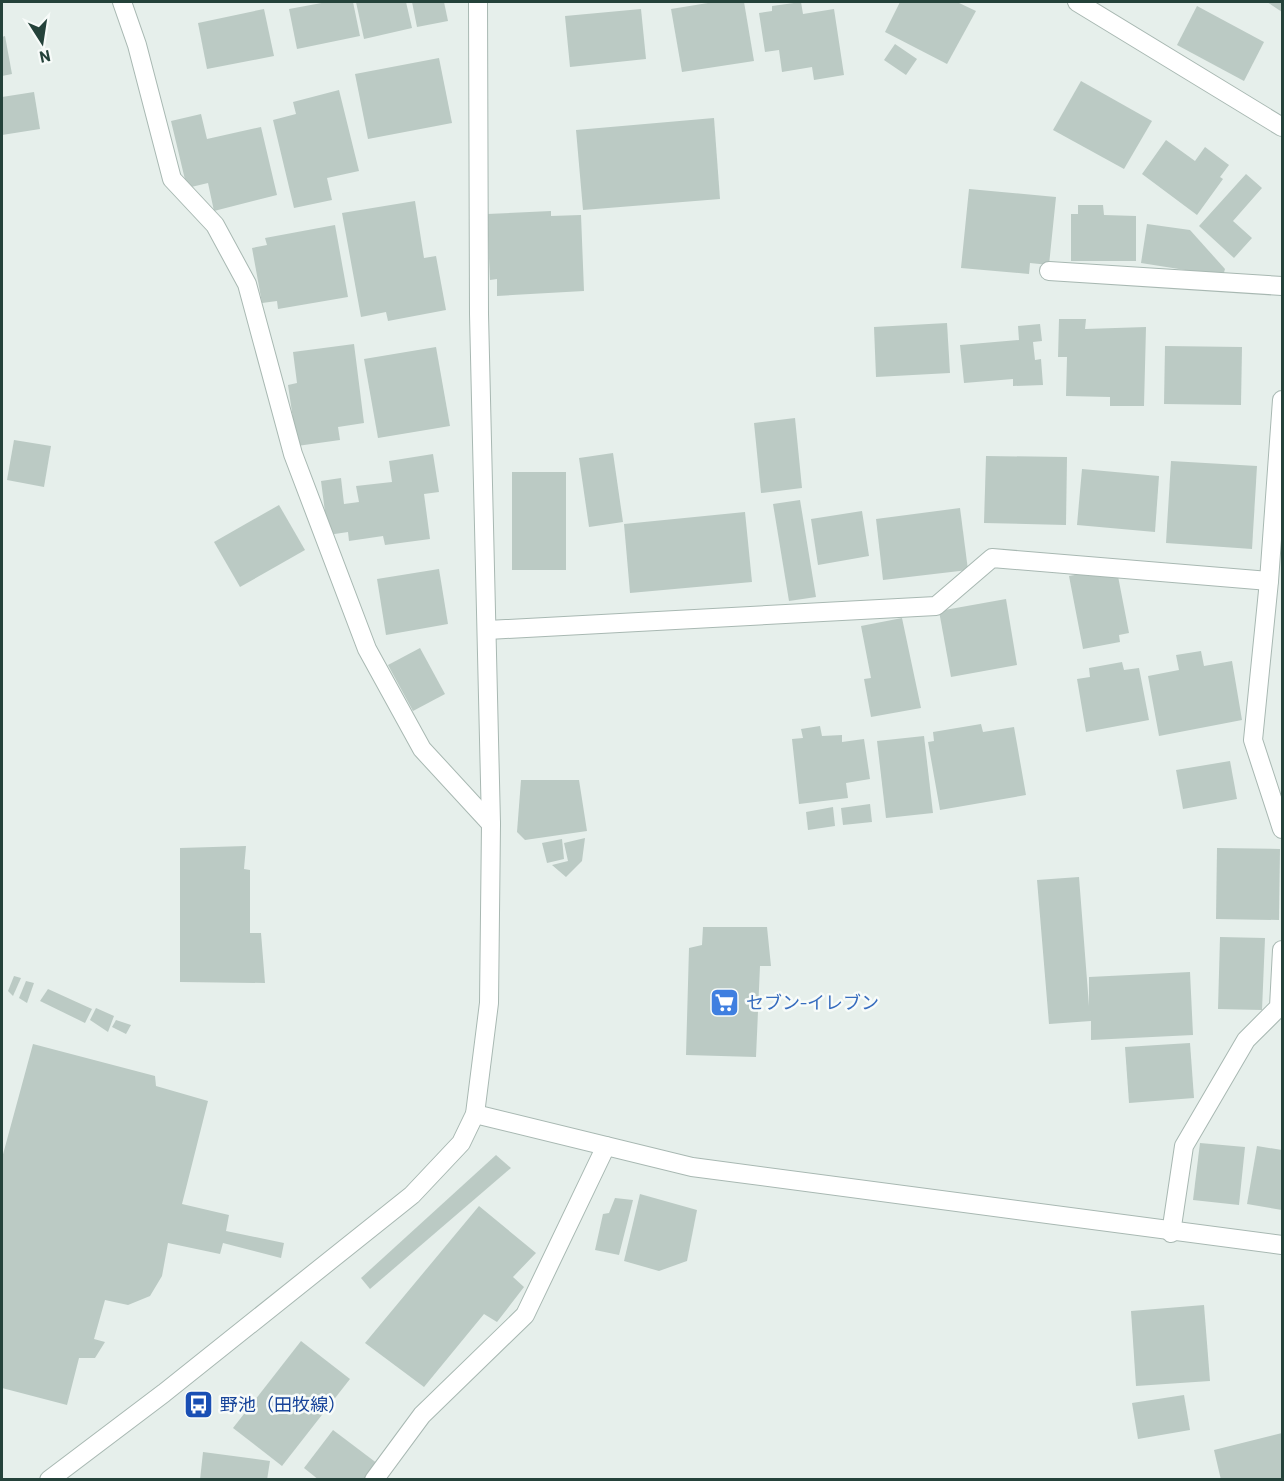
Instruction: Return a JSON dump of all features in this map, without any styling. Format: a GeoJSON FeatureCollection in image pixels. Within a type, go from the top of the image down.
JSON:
{"type":"FeatureCollection","features":[{"type":"Feature","properties":{"kind":"street"},"geometry":{"type":"LineString","coordinates":[[122,2],[137,45],[172,179],[214,225],[247,284],[293,454],[367,649],[422,749],[491,824]]}},
{"type":"Feature","properties":{"kind":"street"},"geometry":{"type":"LineString","coordinates":[[49,1479],[164,1393],[412,1195],[461,1143],[475,1114],[489,1003],[491,824],[479,314],[478,2]]}},
{"type":"Feature","properties":{"kind":"street"},"geometry":{"type":"LineString","coordinates":[[1077,2],[1282,127]]}},
{"type":"Feature","properties":{"kind":"street"},"geometry":{"type":"LineString","coordinates":[[1048,271],[1282,286]]}},
{"type":"Feature","properties":{"kind":"street"},"geometry":{"type":"LineString","coordinates":[[1282,400],[1269,581],[1253,740],[1282,829]]}},
{"type":"Feature","properties":{"kind":"street"},"geometry":{"type":"LineString","coordinates":[[488,630],[936,606],[992,558],[1269,581]]}},
{"type":"Feature","properties":{"kind":"street"},"geometry":{"type":"LineString","coordinates":[[1171,1233],[1184,1146],[1246,1040],[1279,1007],[1282,950]]}},
{"type":"Feature","properties":{"kind":"street"},"geometry":{"type":"LineString","coordinates":[[475,1114],[692,1167],[1171,1233],[1282,1245]]}},
{"type":"Feature","properties":{"kind":"street"},"geometry":{"type":"LineString","coordinates":[[374,1479],[422,1415],[525,1315],[606,1146]]}},
{"type":"Feature","properties":{"kind":"building"},"geometry":{"type":"Polygon","coordinates":[[[327,2],[353,2],[360,36],[297,49],[289,9],[327,2]]]}},
{"type":"Feature","properties":{"kind":"building"},"geometry":{"type":"Polygon","coordinates":[[[356,2],[406,2],[412,28],[364,39],[356,2]]]}},
{"type":"Feature","properties":{"kind":"building"},"geometry":{"type":"Polygon","coordinates":[[[412,2],[444,2],[448,21],[417,27],[412,2]]]}},
{"type":"Feature","properties":{"kind":"building"},"geometry":{"type":"Polygon","coordinates":[[[714,2],[744,2],[754,61],[682,72],[671,9],[714,2]]]}},
{"type":"Feature","properties":{"kind":"building"},"geometry":{"type":"Polygon","coordinates":[[[801,2],[803,14],[834,9],[844,75],[814,80],[812,67],[782,72],[779,50],[765,52],[759,13],[772,11],[772,6],[801,2]]]}},
{"type":"Feature","properties":{"kind":"building"},"geometry":{"type":"Polygon","coordinates":[[[900,2],[957,2],[976,11],[947,64],[885,32],[900,2]]]}},
{"type":"Feature","properties":{"kind":"building"},"geometry":{"type":"Polygon","coordinates":[[[1267,2],[1282,2],[1282,12],[1267,2]]]}},
{"type":"Feature","properties":{"kind":"building"},"geometry":{"type":"Polygon","coordinates":[[[1197,6],[1264,42],[1244,81],[1177,45],[1197,6]]]}},
{"type":"Feature","properties":{"kind":"building"},"geometry":{"type":"Polygon","coordinates":[[[264,9],[274,56],[207,69],[198,23],[264,9]]]}},
{"type":"Feature","properties":{"kind":"building"},"geometry":{"type":"Polygon","coordinates":[[[641,9],[646,59],[570,67],[565,16],[641,9]]]}},
{"type":"Feature","properties":{"kind":"building"},"geometry":{"type":"Polygon","coordinates":[[[5,36],[12,74],[2,76],[2,37],[5,36]]]}},
{"type":"Feature","properties":{"kind":"building"},"geometry":{"type":"Polygon","coordinates":[[[895,44],[917,59],[906,75],[884,60],[895,44]]]}},
{"type":"Feature","properties":{"kind":"building"},"geometry":{"type":"Polygon","coordinates":[[[439,58],[452,123],[368,139],[355,74],[439,58]]]}},
{"type":"Feature","properties":{"kind":"building"},"geometry":{"type":"Polygon","coordinates":[[[1081,81],[1152,121],[1124,169],[1053,130],[1081,81]]]}},
{"type":"Feature","properties":{"kind":"building"},"geometry":{"type":"Polygon","coordinates":[[[339,90],[359,171],[327,178],[332,200],[294,208],[273,120],[296,114],[293,102],[339,90]]]}},
{"type":"Feature","properties":{"kind":"building"},"geometry":{"type":"Polygon","coordinates":[[[34,92],[40,129],[2,135],[2,97],[34,92]]]}},
{"type":"Feature","properties":{"kind":"building"},"geometry":{"type":"Polygon","coordinates":[[[201,114],[207,139],[261,127],[277,195],[214,211],[208,183],[187,188],[171,121],[201,114]]]}},
{"type":"Feature","properties":{"kind":"building"},"geometry":{"type":"Polygon","coordinates":[[[714,118],[720,199],[583,210],[576,130],[714,118]]]}},
{"type":"Feature","properties":{"kind":"building"},"geometry":{"type":"Polygon","coordinates":[[[1166,140],[1195,161],[1205,147],[1229,165],[1220,177],[1223,179],[1197,215],[1142,174],[1166,140]]]}},
{"type":"Feature","properties":{"kind":"building"},"geometry":{"type":"Polygon","coordinates":[[[1246,174],[1262,188],[1233,221],[1252,238],[1234,258],[1199,226],[1246,174]]]}},
{"type":"Feature","properties":{"kind":"building"},"geometry":{"type":"Polygon","coordinates":[[[969,189],[1056,197],[1049,265],[1030,263],[1029,274],[961,268],[969,189]]]}},
{"type":"Feature","properties":{"kind":"building"},"geometry":{"type":"Polygon","coordinates":[[[415,201],[424,258],[436,256],[446,310],[388,321],[386,312],[361,317],[342,213],[415,201]]]}},
{"type":"Feature","properties":{"kind":"building"},"geometry":{"type":"Polygon","coordinates":[[[1078,205],[1103,205],[1104,215],[1136,216],[1136,261],[1071,261],[1071,214],[1078,214],[1078,205]]]}},
{"type":"Feature","properties":{"kind":"building"},"geometry":{"type":"Polygon","coordinates":[[[551,211],[551,216],[581,215],[584,291],[497,296],[497,279],[490,280],[487,214],[551,211]]]}},
{"type":"Feature","properties":{"kind":"building"},"geometry":{"type":"Polygon","coordinates":[[[1147,224],[1190,230],[1225,269],[1223,276],[1141,263],[1147,224]]]}},
{"type":"Feature","properties":{"kind":"building"},"geometry":{"type":"Polygon","coordinates":[[[335,225],[348,297],[278,309],[277,301],[262,303],[252,248],[267,245],[265,238],[335,225]]]}},
{"type":"Feature","properties":{"kind":"building"},"geometry":{"type":"Polygon","coordinates":[[[1059,319],[1086,319],[1085,329],[1146,327],[1144,406],[1110,406],[1110,397],[1066,396],[1067,357],[1058,357],[1059,319]]]}},
{"type":"Feature","properties":{"kind":"building"},"geometry":{"type":"Polygon","coordinates":[[[947,323],[950,373],[876,377],[874,327],[947,323]]]}},
{"type":"Feature","properties":{"kind":"building"},"geometry":{"type":"Polygon","coordinates":[[[1040,324],[1042,341],[1033,342],[1035,360],[1041,359],[1043,385],[1013,386],[1013,379],[964,383],[960,345],[1019,340],[1018,326],[1040,324]]]}},
{"type":"Feature","properties":{"kind":"building"},"geometry":{"type":"Polygon","coordinates":[[[354,344],[364,423],[338,427],[340,440],[297,446],[288,385],[297,383],[293,352],[354,344]]]}},
{"type":"Feature","properties":{"kind":"building"},"geometry":{"type":"Polygon","coordinates":[[[1165,346],[1242,347],[1241,405],[1164,404],[1165,346]]]}},
{"type":"Feature","properties":{"kind":"building"},"geometry":{"type":"Polygon","coordinates":[[[436,347],[450,426],[378,438],[364,359],[436,347]]]}},
{"type":"Feature","properties":{"kind":"building"},"geometry":{"type":"Polygon","coordinates":[[[795,418],[802,488],[761,493],[754,423],[795,418]]]}},
{"type":"Feature","properties":{"kind":"building"},"geometry":{"type":"Polygon","coordinates":[[[14,440],[51,446],[44,487],[7,480],[14,440]]]}},
{"type":"Feature","properties":{"kind":"building"},"geometry":{"type":"Polygon","coordinates":[[[613,453],[623,522],[589,527],[579,458],[613,453]]]}},
{"type":"Feature","properties":{"kind":"building"},"geometry":{"type":"Polygon","coordinates":[[[433,454],[439,492],[424,494],[430,539],[385,545],[383,536],[349,541],[348,532],[328,535],[321,481],[341,478],[344,504],[359,502],[356,486],[392,482],[389,461],[433,454]]]}},
{"type":"Feature","properties":{"kind":"building"},"geometry":{"type":"Polygon","coordinates":[[[986,456],[1067,457],[1066,525],[984,523],[986,456]]]}},
{"type":"Feature","properties":{"kind":"building"},"geometry":{"type":"Polygon","coordinates":[[[1171,461],[1257,466],[1252,549],[1166,543],[1171,461]]]}},
{"type":"Feature","properties":{"kind":"building"},"geometry":{"type":"Polygon","coordinates":[[[1082,469],[1159,476],[1155,532],[1077,525],[1082,469]]]}},
{"type":"Feature","properties":{"kind":"building"},"geometry":{"type":"Polygon","coordinates":[[[512,472],[566,472],[566,570],[512,570],[512,472]]]}},
{"type":"Feature","properties":{"kind":"building"},"geometry":{"type":"Polygon","coordinates":[[[800,500],[816,597],[789,601],[773,504],[800,500]]]}},
{"type":"Feature","properties":{"kind":"building"},"geometry":{"type":"Polygon","coordinates":[[[279,505],[305,550],[240,587],[214,542],[279,505]]]}},
{"type":"Feature","properties":{"kind":"building"},"geometry":{"type":"Polygon","coordinates":[[[960,508],[968,570],[883,580],[876,519],[960,508]]]}},
{"type":"Feature","properties":{"kind":"building"},"geometry":{"type":"Polygon","coordinates":[[[862,511],[869,556],[818,565],[811,519],[862,511]]]}},
{"type":"Feature","properties":{"kind":"building"},"geometry":{"type":"Polygon","coordinates":[[[745,512],[752,582],[630,593],[624,524],[745,512]]]}},
{"type":"Feature","properties":{"kind":"building"},"geometry":{"type":"Polygon","coordinates":[[[439,569],[448,624],[386,635],[377,579],[439,569]]]}},
{"type":"Feature","properties":{"kind":"building"},"geometry":{"type":"Polygon","coordinates":[[[1107,569],[1117,571],[1129,633],[1119,635],[1120,642],[1083,649],[1069,576],[1107,569]]]}},
{"type":"Feature","properties":{"kind":"building"},"geometry":{"type":"Polygon","coordinates":[[[1006,599],[1017,665],[951,677],[939,611],[1006,599]]]}},
{"type":"Feature","properties":{"kind":"building"},"geometry":{"type":"Polygon","coordinates":[[[902,618],[921,708],[871,717],[864,679],[871,678],[861,626],[902,618]]]}},
{"type":"Feature","properties":{"kind":"building"},"geometry":{"type":"Polygon","coordinates":[[[420,648],[445,694],[413,711],[388,665],[420,648]]]}},
{"type":"Feature","properties":{"kind":"building"},"geometry":{"type":"Polygon","coordinates":[[[1201,651],[1204,666],[1232,661],[1242,720],[1159,736],[1148,676],[1179,670],[1176,655],[1201,651]]]}},
{"type":"Feature","properties":{"kind":"building"},"geometry":{"type":"Polygon","coordinates":[[[1122,662],[1124,670],[1139,668],[1149,720],[1086,732],[1077,679],[1090,677],[1089,668],[1122,662]]]}},
{"type":"Feature","properties":{"kind":"building"},"geometry":{"type":"Polygon","coordinates":[[[981,724],[983,732],[1014,727],[1026,795],[940,810],[928,742],[934,741],[933,732],[981,724]]]}},
{"type":"Feature","properties":{"kind":"building"},"geometry":{"type":"Polygon","coordinates":[[[820,726],[822,736],[842,735],[842,742],[864,739],[870,779],[846,783],[848,798],[799,804],[792,739],[803,738],[801,729],[820,726]]]}},
{"type":"Feature","properties":{"kind":"building"},"geometry":{"type":"Polygon","coordinates":[[[924,736],[933,813],[886,818],[877,741],[924,736]]]}},
{"type":"Feature","properties":{"kind":"building"},"geometry":{"type":"Polygon","coordinates":[[[1230,761],[1237,799],[1183,809],[1176,770],[1230,761]]]}},
{"type":"Feature","properties":{"kind":"building"},"geometry":{"type":"Polygon","coordinates":[[[521,780],[579,780],[587,831],[525,840],[517,832],[521,780]]]}},
{"type":"Feature","properties":{"kind":"building"},"geometry":{"type":"Polygon","coordinates":[[[870,804],[872,822],[843,825],[841,808],[870,804]]]}},
{"type":"Feature","properties":{"kind":"building"},"geometry":{"type":"Polygon","coordinates":[[[833,807],[835,826],[808,830],[806,812],[833,807]]]}},
{"type":"Feature","properties":{"kind":"building"},"geometry":{"type":"Polygon","coordinates":[[[585,838],[582,861],[566,877],[552,865],[568,861],[564,843],[585,838]]]}},
{"type":"Feature","properties":{"kind":"building"},"geometry":{"type":"Polygon","coordinates":[[[562,839],[564,859],[547,863],[542,843],[562,839]]]}},
{"type":"Feature","properties":{"kind":"building"},"geometry":{"type":"Polygon","coordinates":[[[246,846],[244,869],[250,870],[250,933],[261,933],[265,983],[180,982],[180,848],[246,846]]]}},
{"type":"Feature","properties":{"kind":"building"},"geometry":{"type":"Polygon","coordinates":[[[1217,848],[1280,849],[1279,920],[1216,919],[1217,848]]]}},
{"type":"Feature","properties":{"kind":"building"},"geometry":{"type":"Polygon","coordinates":[[[1079,877],[1089,1006],[1089,977],[1190,972],[1193,1035],[1091,1040],[1091,1021],[1049,1024],[1037,880],[1079,877]]]}},
{"type":"Feature","properties":{"kind":"building"},"geometry":{"type":"Polygon","coordinates":[[[703,927],[767,927],[771,966],[760,966],[756,1057],[686,1055],[689,948],[702,945],[703,927]]]}},
{"type":"Feature","properties":{"kind":"building"},"geometry":{"type":"Polygon","coordinates":[[[1220,937],[1265,938],[1262,1010],[1218,1009],[1220,937]]]}},
{"type":"Feature","properties":{"kind":"building"},"geometry":{"type":"Polygon","coordinates":[[[14,976],[21,978],[13,996],[8,991],[14,976]]]}},
{"type":"Feature","properties":{"kind":"building"},"geometry":{"type":"Polygon","coordinates":[[[26,981],[34,983],[27,1003],[19,998],[26,981]]]}},
{"type":"Feature","properties":{"kind":"building"},"geometry":{"type":"Polygon","coordinates":[[[48,989],[92,1009],[85,1023],[40,1001],[48,989]]]}},
{"type":"Feature","properties":{"kind":"building"},"geometry":{"type":"Polygon","coordinates":[[[96,1008],[114,1016],[108,1032],[90,1020],[96,1008]]]}},
{"type":"Feature","properties":{"kind":"building"},"geometry":{"type":"Polygon","coordinates":[[[116,1020],[131,1025],[126,1034],[112,1027],[116,1020]]]}},
{"type":"Feature","properties":{"kind":"building"},"geometry":{"type":"Polygon","coordinates":[[[1190,1043],[1194,1098],[1129,1103],[1125,1047],[1190,1043]]]}},
{"type":"Feature","properties":{"kind":"building"},"geometry":{"type":"Polygon","coordinates":[[[33,1044],[155,1076],[156,1086],[208,1101],[182,1204],[229,1215],[226,1231],[284,1243],[281,1258],[223,1243],[220,1254],[168,1243],[162,1276],[150,1296],[128,1305],[105,1300],[94,1339],[105,1342],[95,1358],[79,1358],[67,1405],[2,1388],[2,1158],[33,1044]]]}},
{"type":"Feature","properties":{"kind":"building"},"geometry":{"type":"Polygon","coordinates":[[[1200,1143],[1245,1147],[1239,1205],[1193,1200],[1200,1143]]]}},
{"type":"Feature","properties":{"kind":"building"},"geometry":{"type":"Polygon","coordinates":[[[1257,1146],[1282,1150],[1282,1210],[1247,1204],[1257,1146]]]}},
{"type":"Feature","properties":{"kind":"building"},"geometry":{"type":"Polygon","coordinates":[[[496,1155],[511,1168],[370,1289],[361,1278],[496,1155]]]}},
{"type":"Feature","properties":{"kind":"building"},"geometry":{"type":"Polygon","coordinates":[[[640,1194],[697,1210],[687,1261],[659,1271],[624,1261],[640,1194]]]}},
{"type":"Feature","properties":{"kind":"building"},"geometry":{"type":"Polygon","coordinates":[[[615,1198],[633,1200],[619,1255],[595,1250],[603,1214],[609,1213],[615,1198]]]}},
{"type":"Feature","properties":{"kind":"building"},"geometry":{"type":"Polygon","coordinates":[[[479,1206],[536,1253],[513,1277],[524,1287],[497,1322],[484,1314],[424,1387],[365,1343],[479,1206]]]}},
{"type":"Feature","properties":{"kind":"building"},"geometry":{"type":"Polygon","coordinates":[[[1204,1305],[1210,1381],[1136,1386],[1131,1311],[1204,1305]]]}},
{"type":"Feature","properties":{"kind":"building"},"geometry":{"type":"Polygon","coordinates":[[[301,1341],[350,1379],[282,1466],[233,1428],[301,1341]]]}},
{"type":"Feature","properties":{"kind":"building"},"geometry":{"type":"Polygon","coordinates":[[[1184,1395],[1190,1430],[1138,1439],[1132,1403],[1184,1395]]]}},
{"type":"Feature","properties":{"kind":"building"},"geometry":{"type":"Polygon","coordinates":[[[333,1430],[378,1464],[367,1480],[319,1480],[304,1468],[333,1430]]]}},
{"type":"Feature","properties":{"kind":"building"},"geometry":{"type":"Polygon","coordinates":[[[1282,1433],[1282,1480],[1221,1480],[1214,1450],[1282,1433]]]}},
{"type":"Feature","properties":{"kind":"building"},"geometry":{"type":"Polygon","coordinates":[[[203,1452],[270,1461],[267,1480],[200,1480],[203,1452]]]}},
{"type":"Feature","properties":{"kind":"place","name":"セブン-イレブン"},"geometry":{"type":"Point","coordinates":[725,1002]}},
{"type":"Feature","properties":{"kind":"place","name":"野池（田牧線）"},"geometry":{"type":"Point","coordinates":[199,1404]}}]}
